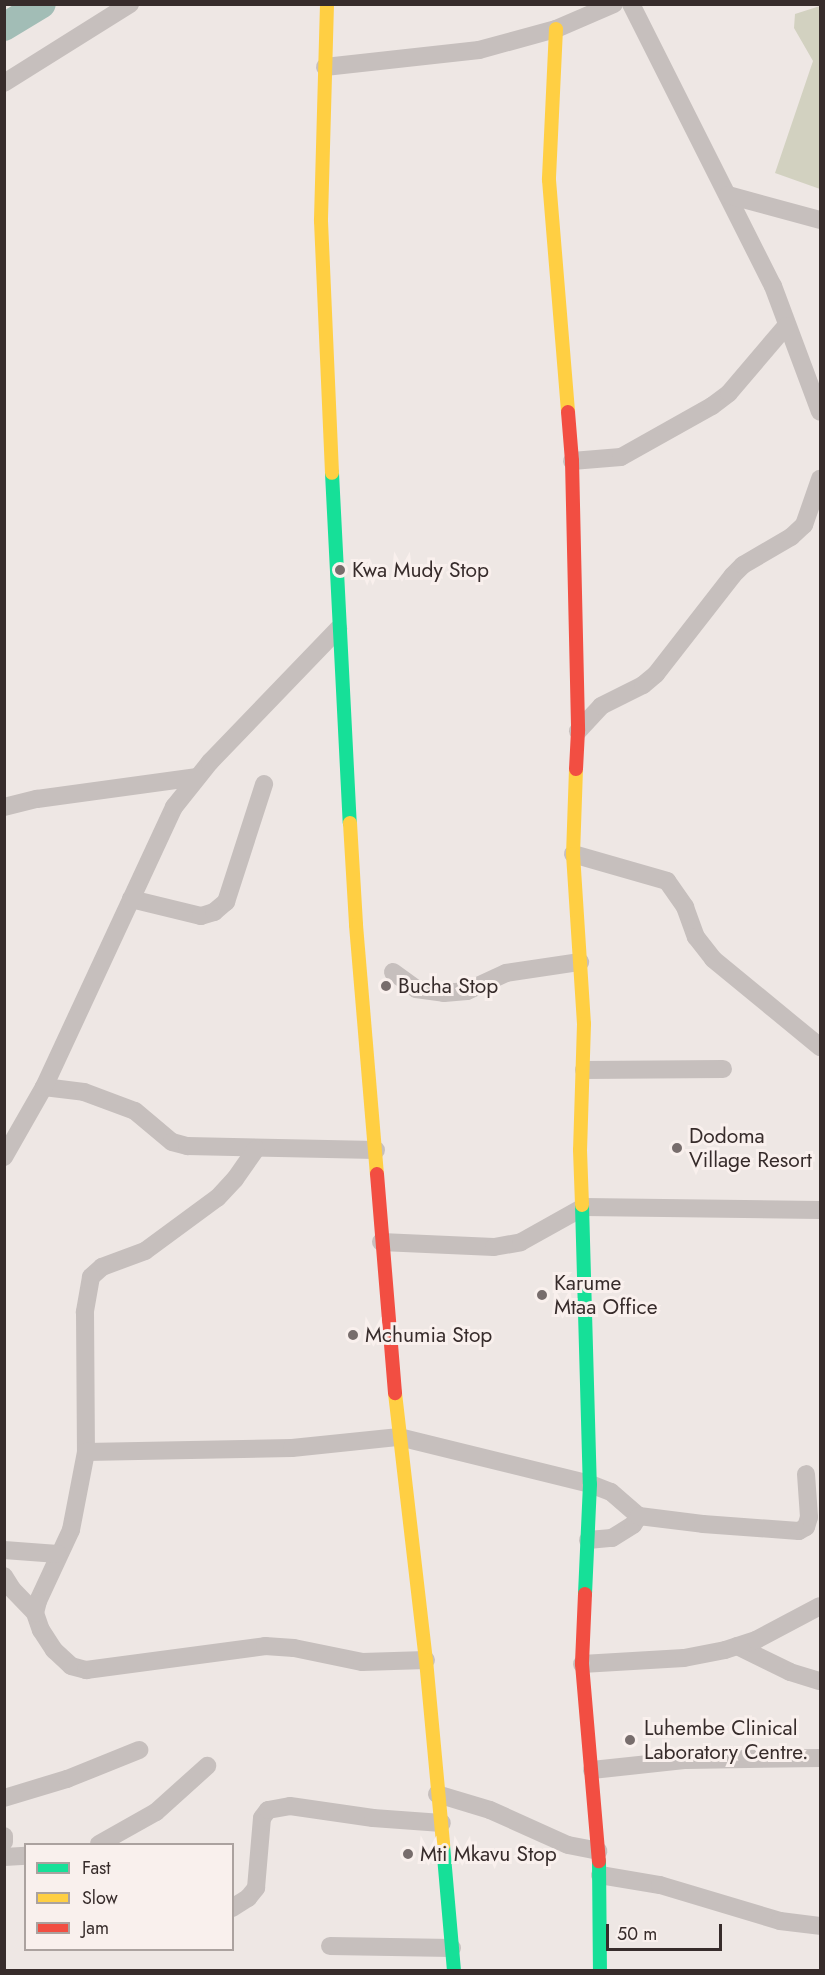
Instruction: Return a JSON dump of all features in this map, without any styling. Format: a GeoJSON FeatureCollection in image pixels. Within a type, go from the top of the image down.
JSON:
{"type":"FeatureCollection","features":[{"type":"Feature","properties":{"kind":"main road"},"geometry":{"type":"LineString","coordinates":[[327,4],[321,221],[322,292],[338,629],[356,925],[399,1437],[426,1660],[437,1794],[442,1823],[453,1971]]}},
{"type":"Feature","properties":{"kind":"main road"},"geometry":{"type":"LineString","coordinates":[[556,29],[549,180],[572,461],[578,731],[573,854],[584,1070],[580,1150],[584,1207],[590,1485],[582,1664],[600,1875],[600,1971]]}},
{"type":"Feature","properties":{"kind":"street"},"geometry":{"type":"LineString","coordinates":[[4,83],[130,4]]}},
{"type":"Feature","properties":{"kind":"street"},"geometry":{"type":"LineString","coordinates":[[325,67],[479,50],[556,29],[614,4]]}},
{"type":"Feature","properties":{"kind":"street"},"geometry":{"type":"LineString","coordinates":[[631,4],[773,286],[820,412]]}},
{"type":"Feature","properties":{"kind":"street"},"geometry":{"type":"LineString","coordinates":[[728,195],[820,220]]}},
{"type":"Feature","properties":{"kind":"street"},"geometry":{"type":"LineString","coordinates":[[572,461],[621,457],[712,406],[729,393],[786,326]]}},
{"type":"Feature","properties":{"kind":"street"},"geometry":{"type":"LineString","coordinates":[[578,731],[601,706],[643,685],[656,674],[677,651],[697,618],[738,570],[791,537],[804,525],[820,479]]}},
{"type":"Feature","properties":{"kind":"street"},"geometry":{"type":"LineString","coordinates":[[4,1157],[9,1140],[44,1087],[174,807],[197,777],[338,629]]}},
{"type":"Feature","properties":{"kind":"street"},"geometry":{"type":"LineString","coordinates":[[4,807],[37,799],[197,777]]}},
{"type":"Feature","properties":{"kind":"street"},"geometry":{"type":"LineString","coordinates":[[130,899],[201,916],[214,912],[226,903],[264,784]]}},
{"type":"Feature","properties":{"kind":"street"},"geometry":{"type":"LineString","coordinates":[[573,854],[667,881],[685,907],[696,937],[713,959],[820,1047]]}},
{"type":"Feature","properties":{"kind":"street"},"geometry":{"type":"LineString","coordinates":[[393,972],[416,989],[444,993],[467,991],[506,973],[580,962]]}},
{"type":"Feature","properties":{"kind":"street"},"geometry":{"type":"LineString","coordinates":[[584,1070],[723,1069]]}},
{"type":"Feature","properties":{"kind":"street"},"geometry":{"type":"LineString","coordinates":[[44,1087],[84,1092],[135,1111],[172,1142],[187,1146],[376,1150]]}},
{"type":"Feature","properties":{"kind":"street"},"geometry":{"type":"LineString","coordinates":[[35,1613],[58,1554],[71,1530],[86,1452],[85,1312],[91,1277],[102,1267],[145,1251],[217,1198],[255,1149]]}},
{"type":"Feature","properties":{"kind":"street"},"geometry":{"type":"LineString","coordinates":[[381,1242],[503,1245],[521,1242],[584,1207],[820,1210]]}},
{"type":"Feature","properties":{"kind":"street"},"geometry":{"type":"LineString","coordinates":[[86,1452],[292,1448],[399,1437],[590,1485],[611,1492],[639,1516],[703,1524],[799,1531],[806,1527],[809,1518],[806,1474]]}},
{"type":"Feature","properties":{"kind":"street"},"geometry":{"type":"LineString","coordinates":[[588,1539],[612,1538],[633,1525],[639,1516]]}},
{"type":"Feature","properties":{"kind":"street"},"geometry":{"type":"LineString","coordinates":[[4,1550],[58,1554]]}},
{"type":"Feature","properties":{"kind":"street"},"geometry":{"type":"LineString","coordinates":[[4,1576],[12,1589],[35,1613],[41,1630],[54,1650],[70,1666],[86,1670],[265,1646],[294,1648],[362,1662],[426,1660]]}},
{"type":"Feature","properties":{"kind":"street"},"geometry":{"type":"LineString","coordinates":[[582,1664],[684,1658],[736,1646],[756,1640],[820,1606]]}},
{"type":"Feature","properties":{"kind":"street"},"geometry":{"type":"LineString","coordinates":[[736,1646],[790,1672],[820,1681]]}},
{"type":"Feature","properties":{"kind":"street"},"geometry":{"type":"LineString","coordinates":[[4,1798],[68,1779],[139,1750]]}},
{"type":"Feature","properties":{"kind":"street"},"geometry":{"type":"LineString","coordinates":[[592,1770],[686,1760],[820,1758]]}},
{"type":"Feature","properties":{"kind":"street"},"geometry":{"type":"LineString","coordinates":[[102,1843],[156,1812],[191,1777],[207,1766]]}},
{"type":"Feature","properties":{"kind":"street"},"geometry":{"type":"LineString","coordinates":[[437,1794],[490,1810],[568,1845],[598,1851]]}},
{"type":"Feature","properties":{"kind":"street"},"geometry":{"type":"LineString","coordinates":[[234,1907],[248,1898],[256,1888],[262,1818],[268,1810],[290,1806],[373,1818],[442,1823]]}},
{"type":"Feature","properties":{"kind":"street"},"geometry":{"type":"LineString","coordinates":[[4,1836],[4,1842]]}},
{"type":"Feature","properties":{"kind":"street"},"geometry":{"type":"LineString","coordinates":[[4,1857],[24,1856]]}},
{"type":"Feature","properties":{"kind":"street"},"geometry":{"type":"LineString","coordinates":[[600,1875],[660,1885],[780,1921],[820,1926]]}},
{"type":"Feature","properties":{"kind":"street"},"geometry":{"type":"LineString","coordinates":[[330,1946],[452,1948]]}},
{"type":"Feature","properties":{"kind":"green space"},"geometry":{"type":"Polygon","coordinates":[[[820,6],[820,189],[775,173],[813,61],[794,28],[795,14],[820,6]]]}},
{"type":"Feature","properties":{"kind":"waterway"},"geometry":{"type":"LineString","coordinates":[[4,27],[42,4]]}},
{"type":"Feature","properties":{"kind":"traffic: fast"},"geometry":{"type":"LineString","coordinates":[[332,473],[350,823]]}},
{"type":"Feature","properties":{"kind":"traffic: fast"},"geometry":{"type":"LineString","coordinates":[[582,1205],[590,1484],[585,1594]]}},
{"type":"Feature","properties":{"kind":"traffic: fast"},"geometry":{"type":"LineString","coordinates":[[443,1845],[454,1970]]}},
{"type":"Feature","properties":{"kind":"traffic: fast"},"geometry":{"type":"LineString","coordinates":[[599,1861],[600,1970]]}},
{"type":"Feature","properties":{"kind":"traffic: slow"},"geometry":{"type":"LineString","coordinates":[[327,4],[321,221],[332,473]]}},
{"type":"Feature","properties":{"kind":"traffic: slow"},"geometry":{"type":"LineString","coordinates":[[556,29],[549,180],[568,412]]}},
{"type":"Feature","properties":{"kind":"traffic: slow"},"geometry":{"type":"LineString","coordinates":[[576,769],[573,854],[584,1024],[580,1150],[582,1205]]}},
{"type":"Feature","properties":{"kind":"traffic: slow"},"geometry":{"type":"LineString","coordinates":[[350,823],[356,925],[377,1174]]}},
{"type":"Feature","properties":{"kind":"traffic: slow"},"geometry":{"type":"LineString","coordinates":[[395,1393],[426,1660],[443,1845]]}},
{"type":"Feature","properties":{"kind":"traffic: jam"},"geometry":{"type":"LineString","coordinates":[[568,412],[572,461],[578,731],[576,769]]}},
{"type":"Feature","properties":{"kind":"traffic: jam"},"geometry":{"type":"LineString","coordinates":[[377,1174],[395,1393]]}},
{"type":"Feature","properties":{"kind":"traffic: jam"},"geometry":{"type":"LineString","coordinates":[[585,1594],[582,1664],[599,1861]]}},
{"type":"Feature","properties":{"kind":"place","name":"Kwa Mudy Stop"},"geometry":{"type":"Point","coordinates":[340,570]}},
{"type":"Feature","properties":{"kind":"place","name":"Bucha Stop"},"geometry":{"type":"Point","coordinates":[386,986]}},
{"type":"Feature","properties":{"kind":"place","name":"Dodoma Village Resort"},"geometry":{"type":"Point","coordinates":[677,1148]}},
{"type":"Feature","properties":{"kind":"place","name":"Karume Mtaa Office"},"geometry":{"type":"Point","coordinates":[542,1295]}},
{"type":"Feature","properties":{"kind":"place","name":"Mchumia Stop"},"geometry":{"type":"Point","coordinates":[353,1335]}},
{"type":"Feature","properties":{"kind":"place","name":"Luhembe Clinical Laboratory Centre."},"geometry":{"type":"Point","coordinates":[630,1740]}},
{"type":"Feature","properties":{"kind":"place","name":"Mti Mkavu Stop"},"geometry":{"type":"Point","coordinates":[408,1854]}}]}
